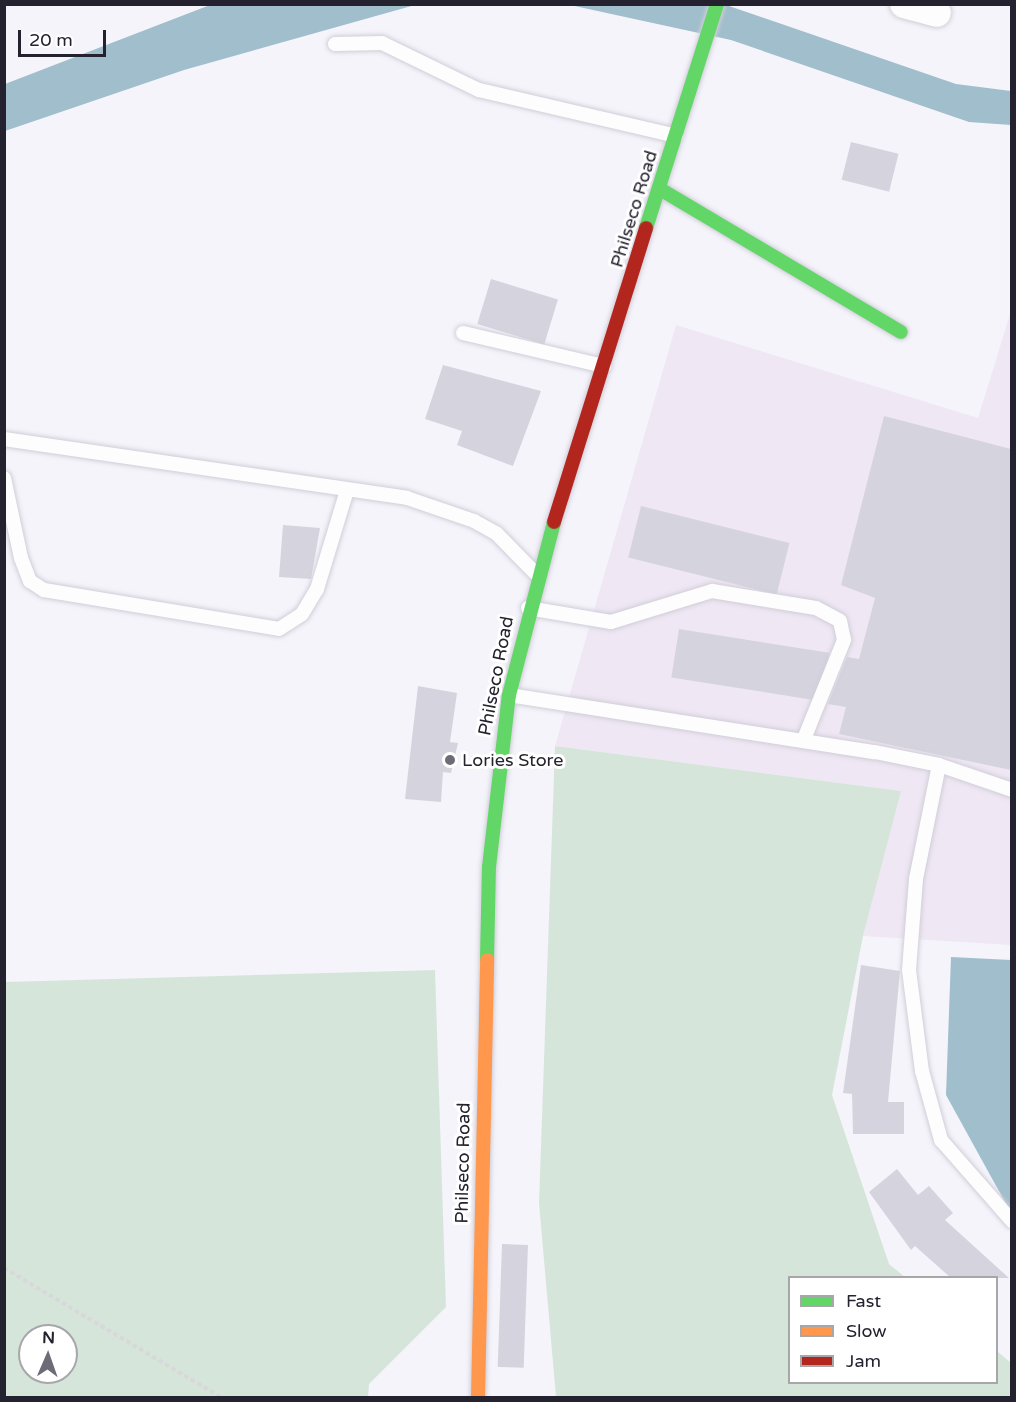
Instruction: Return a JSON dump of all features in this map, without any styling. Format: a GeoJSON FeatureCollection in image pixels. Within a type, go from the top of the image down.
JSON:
{"type":"FeatureCollection","features":[{"type":"Feature","properties":{"kind":"street","name":"Philseco Road"},"geometry":{"type":"LineString","coordinates":[[478,1398],[489,867],[509,695],[537,575],[717,4]]}},
{"type":"Feature","properties":{"kind":"street"},"geometry":{"type":"LineString","coordinates":[[904,4],[937,13]]}},
{"type":"Feature","properties":{"kind":"street"},"geometry":{"type":"LineString","coordinates":[[660,189],[901,332]]}},
{"type":"Feature","properties":{"kind":"lane"},"geometry":{"type":"LineString","coordinates":[[335,44],[382,43],[479,90],[676,136]]}},
{"type":"Feature","properties":{"kind":"lane"},"geometry":{"type":"LineString","coordinates":[[463,333],[604,366]]}},
{"type":"Feature","properties":{"kind":"lane"},"geometry":{"type":"LineString","coordinates":[[4,439],[407,498],[474,520],[497,534],[537,575]]}},
{"type":"Feature","properties":{"kind":"lane"},"geometry":{"type":"LineString","coordinates":[[4,478],[21,558],[30,580],[44,590],[279,629],[302,614],[317,589],[347,490]]}},
{"type":"Feature","properties":{"kind":"lane"},"geometry":{"type":"LineString","coordinates":[[528,608],[610,622],[712,591],[816,609],[840,621],[844,640],[804,739]]}},
{"type":"Feature","properties":{"kind":"lane"},"geometry":{"type":"LineString","coordinates":[[509,695],[804,739],[939,765],[1011,790]]}},
{"type":"Feature","properties":{"kind":"lane"},"geometry":{"type":"LineString","coordinates":[[939,765],[916,879],[909,970],[922,1071],[941,1140],[1011,1221]]}},
{"type":"Feature","properties":{"kind":"path"},"geometry":{"type":"LineString","coordinates":[[4,1268],[222,1398]]}},
{"type":"Feature","properties":{"kind":"shaded area"},"geometry":{"type":"Polygon","coordinates":[[[1011,311],[1011,945],[863,936],[900,791],[555,746],[676,325],[978,418],[1011,311]]]}},
{"type":"Feature","properties":{"kind":"shaded area"},"geometry":{"type":"Polygon","coordinates":[[[555,746],[901,791],[863,936],[832,1095],[889,1264],[904,1276],[788,1276],[788,1384],[998,1384],[998,1352],[1011,1363],[1011,1397],[556,1397],[539,1203],[555,746]]]}},
{"type":"Feature","properties":{"kind":"shaded area"},"geometry":{"type":"Polygon","coordinates":[[[435,970],[446,1307],[369,1384],[368,1397],[5,1397],[5,982],[435,970]]]}},
{"type":"Feature","properties":{"kind":"water"},"geometry":{"type":"Polygon","coordinates":[[[210,5],[415,5],[184,70],[5,131],[5,84],[210,5]]]}},
{"type":"Feature","properties":{"kind":"water"},"geometry":{"type":"Polygon","coordinates":[[[570,5],[726,5],[956,84],[1011,91],[1011,125],[969,122],[731,40],[570,5]]]}},
{"type":"Feature","properties":{"kind":"water"},"geometry":{"type":"Polygon","coordinates":[[[951,957],[1011,960],[1011,1213],[946,1095],[951,957]]]}},
{"type":"Feature","properties":{"kind":"building"},"geometry":{"type":"Polygon","coordinates":[[[851,142],[899,154],[889,192],[842,180],[851,142]]]}},
{"type":"Feature","properties":{"kind":"building"},"geometry":{"type":"Polygon","coordinates":[[[491,279],[558,299],[544,344],[477,324],[491,279]]]}},
{"type":"Feature","properties":{"kind":"building"},"geometry":{"type":"Polygon","coordinates":[[[443,365],[541,391],[513,466],[457,445],[462,431],[425,419],[443,365]]]}},
{"type":"Feature","properties":{"kind":"building"},"geometry":{"type":"Polygon","coordinates":[[[884,416],[1011,449],[1011,770],[839,734],[846,707],[828,704],[847,657],[859,659],[875,598],[841,585],[884,416]]]}},
{"type":"Feature","properties":{"kind":"building"},"geometry":{"type":"Polygon","coordinates":[[[641,506],[789,543],[777,594],[628,557],[641,506]]]}},
{"type":"Feature","properties":{"kind":"building"},"geometry":{"type":"Polygon","coordinates":[[[283,525],[320,528],[311,579],[279,577],[283,525]]]}},
{"type":"Feature","properties":{"kind":"building"},"geometry":{"type":"Polygon","coordinates":[[[679,629],[829,653],[821,701],[671,677],[679,629]]]}},
{"type":"Feature","properties":{"kind":"building"},"geometry":{"type":"Polygon","coordinates":[[[418,686],[457,693],[450,742],[458,743],[451,773],[443,772],[441,802],[405,799],[418,686]]]}},
{"type":"Feature","properties":{"kind":"building"},"geometry":{"type":"Polygon","coordinates":[[[861,965],[900,971],[888,1102],[904,1102],[904,1134],[853,1134],[852,1094],[843,1093],[861,965]]]}},
{"type":"Feature","properties":{"kind":"building"},"geometry":{"type":"Polygon","coordinates":[[[897,1169],[918,1195],[929,1186],[953,1213],[945,1220],[1009,1278],[949,1276],[915,1246],[911,1250],[869,1192],[897,1169]]]}},
{"type":"Feature","properties":{"kind":"building"},"geometry":{"type":"Polygon","coordinates":[[[502,1244],[528,1245],[524,1368],[498,1367],[502,1244]]]}},
{"type":"Feature","properties":{"kind":"traffic: fast"},"geometry":{"type":"LineString","coordinates":[[646,228],[717,4]]}},
{"type":"Feature","properties":{"kind":"traffic: fast"},"geometry":{"type":"LineString","coordinates":[[660,189],[901,332]]}},
{"type":"Feature","properties":{"kind":"traffic: fast"},"geometry":{"type":"LineString","coordinates":[[487,960],[489,867],[509,695],[554,522]]}},
{"type":"Feature","properties":{"kind":"traffic: slow"},"geometry":{"type":"LineString","coordinates":[[478,1398],[487,960]]}},
{"type":"Feature","properties":{"kind":"traffic: jam"},"geometry":{"type":"LineString","coordinates":[[554,522],[646,228]]}},
{"type":"Feature","properties":{"kind":"place","name":"Lories Store"},"geometry":{"type":"Point","coordinates":[450,760]}}]}
